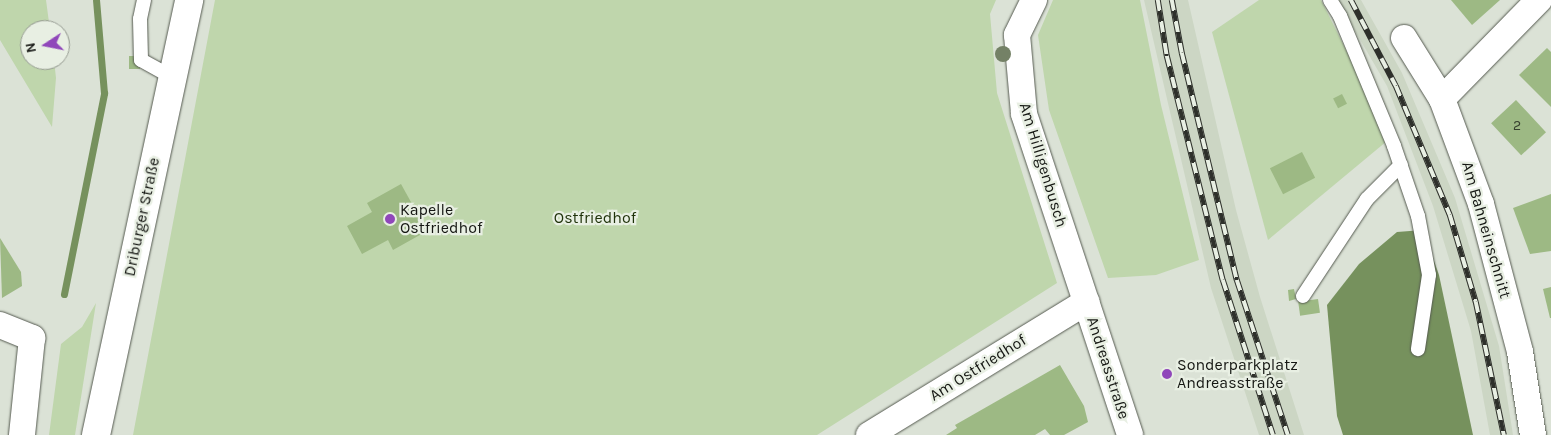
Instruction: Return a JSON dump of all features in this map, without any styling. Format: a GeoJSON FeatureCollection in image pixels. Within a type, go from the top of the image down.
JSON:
{"type":"FeatureCollection","features":[{"type":"Feature","properties":{"kind":"main road","name":"Driburger Straße"},"geometry":{"type":"LineString","coordinates":[[96,435],[189,0]]}},
{"type":"Feature","properties":{"kind":"street","name":"Am Hilligenbusch"},"geometry":{"type":"LineString","coordinates":[[1034,0],[1016,35],[1024,114],[1086,302]]}},
{"type":"Feature","properties":{"kind":"street"},"geometry":{"type":"LineString","coordinates":[[1442,99],[1539,0]]}},
{"type":"Feature","properties":{"kind":"street","name":"Am Bahneinschnitt"},"geometry":{"type":"LineString","coordinates":[[1404,38],[1442,99],[1481,204],[1520,352],[1533,435]]}},
{"type":"Feature","properties":{"kind":"street","name":"Am Ostfriedhof"},"geometry":{"type":"LineString","coordinates":[[869,435],[1086,302]]}},
{"type":"Feature","properties":{"kind":"street","name":"Andreasstraße"},"geometry":{"type":"LineString","coordinates":[[1086,302],[1130,435]]}},
{"type":"Feature","properties":{"kind":"street"},"geometry":{"type":"LineString","coordinates":[[0,325],[32,338],[22,435]]}},
{"type":"Feature","properties":{"kind":"lane"},"geometry":{"type":"LineString","coordinates":[[144,0],[140,19],[141,60],[172,78]]}},
{"type":"Feature","properties":{"kind":"lane"},"geometry":{"type":"LineString","coordinates":[[1330,0],[1340,16],[1401,165],[1418,216],[1429,275],[1418,349]]}},
{"type":"Feature","properties":{"kind":"lane"},"geometry":{"type":"LineString","coordinates":[[1303,296],[1367,199],[1401,165]]}},
{"type":"Feature","properties":{"kind":"shaded area"},"geometry":{"type":"Polygon","coordinates":[[[1144,0],[1188,0],[1236,210],[1260,297],[1304,435],[1259,435],[1211,288],[1144,0]]]}},
{"type":"Feature","properties":{"kind":"shaded area"},"geometry":{"type":"Polygon","coordinates":[[[1337,0],[1361,0],[1402,73],[1455,198],[1499,346],[1513,435],[1490,435],[1471,331],[1433,206],[1387,86],[1337,0]]]}},
{"type":"Feature","properties":{"kind":"shaded area"},"geometry":{"type":"Polygon","coordinates":[[[1423,230],[1439,275],[1473,435],[1343,435],[1337,416],[1327,305],[1359,264],[1397,232],[1423,230]]]}},
{"type":"Feature","properties":{"kind":"green space"},"geometry":{"type":"Polygon","coordinates":[[[0,0],[46,0],[49,20],[20,20],[20,70],[55,70],[52,127],[0,40],[0,0]]]}},
{"type":"Feature","properties":{"kind":"green space","name":"Ostfriedhof"},"geometry":{"type":"Polygon","coordinates":[[[215,0],[996,0],[990,14],[997,93],[1057,283],[817,435],[133,435],[215,0]]]}},
{"type":"Feature","properties":{"kind":"green space"},"geometry":{"type":"Polygon","coordinates":[[[1053,0],[1140,0],[1161,105],[1199,260],[1156,275],[1108,278],[1049,110],[1038,35],[1053,0]]]}},
{"type":"Feature","properties":{"kind":"green space"},"geometry":{"type":"Polygon","coordinates":[[[1259,0],[1321,0],[1379,116],[1387,141],[1268,240],[1212,32],[1259,0]]]}},
{"type":"Feature","properties":{"kind":"green space"},"geometry":{"type":"Polygon","coordinates":[[[96,303],[75,435],[49,435],[61,344],[82,327],[96,303]]]}},
{"type":"Feature","properties":{"kind":"building"},"geometry":{"type":"Polygon","coordinates":[[[1451,0],[1500,0],[1472,25],[1451,0]]]}},
{"type":"Feature","properties":{"kind":"building"},"geometry":{"type":"Polygon","coordinates":[[[1547,48],[1551,52],[1551,107],[1519,75],[1547,48]]]}},
{"type":"Feature","properties":{"kind":"building"},"geometry":{"type":"Polygon","coordinates":[[[129,56],[140,56],[140,69],[129,69],[129,56]]]}},
{"type":"Feature","properties":{"kind":"building"},"geometry":{"type":"Polygon","coordinates":[[[1342,94],[1347,104],[1338,108],[1333,99],[1342,94]]]}},
{"type":"Feature","properties":{"kind":"building"},"geometry":{"type":"Polygon","coordinates":[[[1516,100],[1546,132],[1521,155],[1491,123],[1516,100]]]}},
{"type":"Feature","properties":{"kind":"building"},"geometry":{"type":"Polygon","coordinates":[[[1302,152],[1315,178],[1283,194],[1270,168],[1302,152]]]}},
{"type":"Feature","properties":{"kind":"building","name":"Kapelle Ostfriedhof"},"geometry":{"type":"Polygon","coordinates":[[[401,184],[427,231],[393,250],[388,240],[362,254],[347,226],[372,212],[367,203],[401,184]]]}},
{"type":"Feature","properties":{"kind":"building"},"geometry":{"type":"Polygon","coordinates":[[[1551,194],[1551,251],[1530,254],[1513,208],[1551,194]]]}},
{"type":"Feature","properties":{"kind":"building"},"geometry":{"type":"Polygon","coordinates":[[[0,238],[21,272],[22,286],[2,298],[0,238]]]}},
{"type":"Feature","properties":{"kind":"building"},"geometry":{"type":"Polygon","coordinates":[[[1551,287],[1551,318],[1550,318],[1543,289],[1551,287]]]}},
{"type":"Feature","properties":{"kind":"building"},"geometry":{"type":"Polygon","coordinates":[[[1294,289],[1296,299],[1289,301],[1288,290],[1294,289]]]}},
{"type":"Feature","properties":{"kind":"building"},"geometry":{"type":"Polygon","coordinates":[[[1318,299],[1320,313],[1300,316],[1298,302],[1318,299]]]}},
{"type":"Feature","properties":{"kind":"building"},"geometry":{"type":"Polygon","coordinates":[[[1060,365],[1084,406],[1088,422],[1064,435],[1050,435],[1045,429],[1035,435],[946,435],[957,428],[955,425],[1060,365]]]}},
{"type":"Feature","properties":{"kind":"waterway"},"geometry":{"type":"LineString","coordinates":[[64,294],[104,93],[96,0]]}},
{"type":"Feature","properties":{"kind":"railway"},"geometry":{"type":"LineString","coordinates":[[1158,0],[1167,56],[1223,280],[1273,435]]}},
{"type":"Feature","properties":{"kind":"railway"},"geometry":{"type":"LineString","coordinates":[[1172,0],[1182,53],[1237,280],[1288,435]]}},
{"type":"Feature","properties":{"kind":"railway"},"geometry":{"type":"LineString","coordinates":[[1351,0],[1396,86],[1450,215],[1476,302],[1504,435]]}},
{"type":"Feature","properties":{"kind":"place","name":"Kapelle Ostfriedhof"},"geometry":{"type":"Point","coordinates":[390,219]}},
{"type":"Feature","properties":{"kind":"place","name":"Sonderparkplatz Andreasstraße"},"geometry":{"type":"Point","coordinates":[1167,374]}}]}
